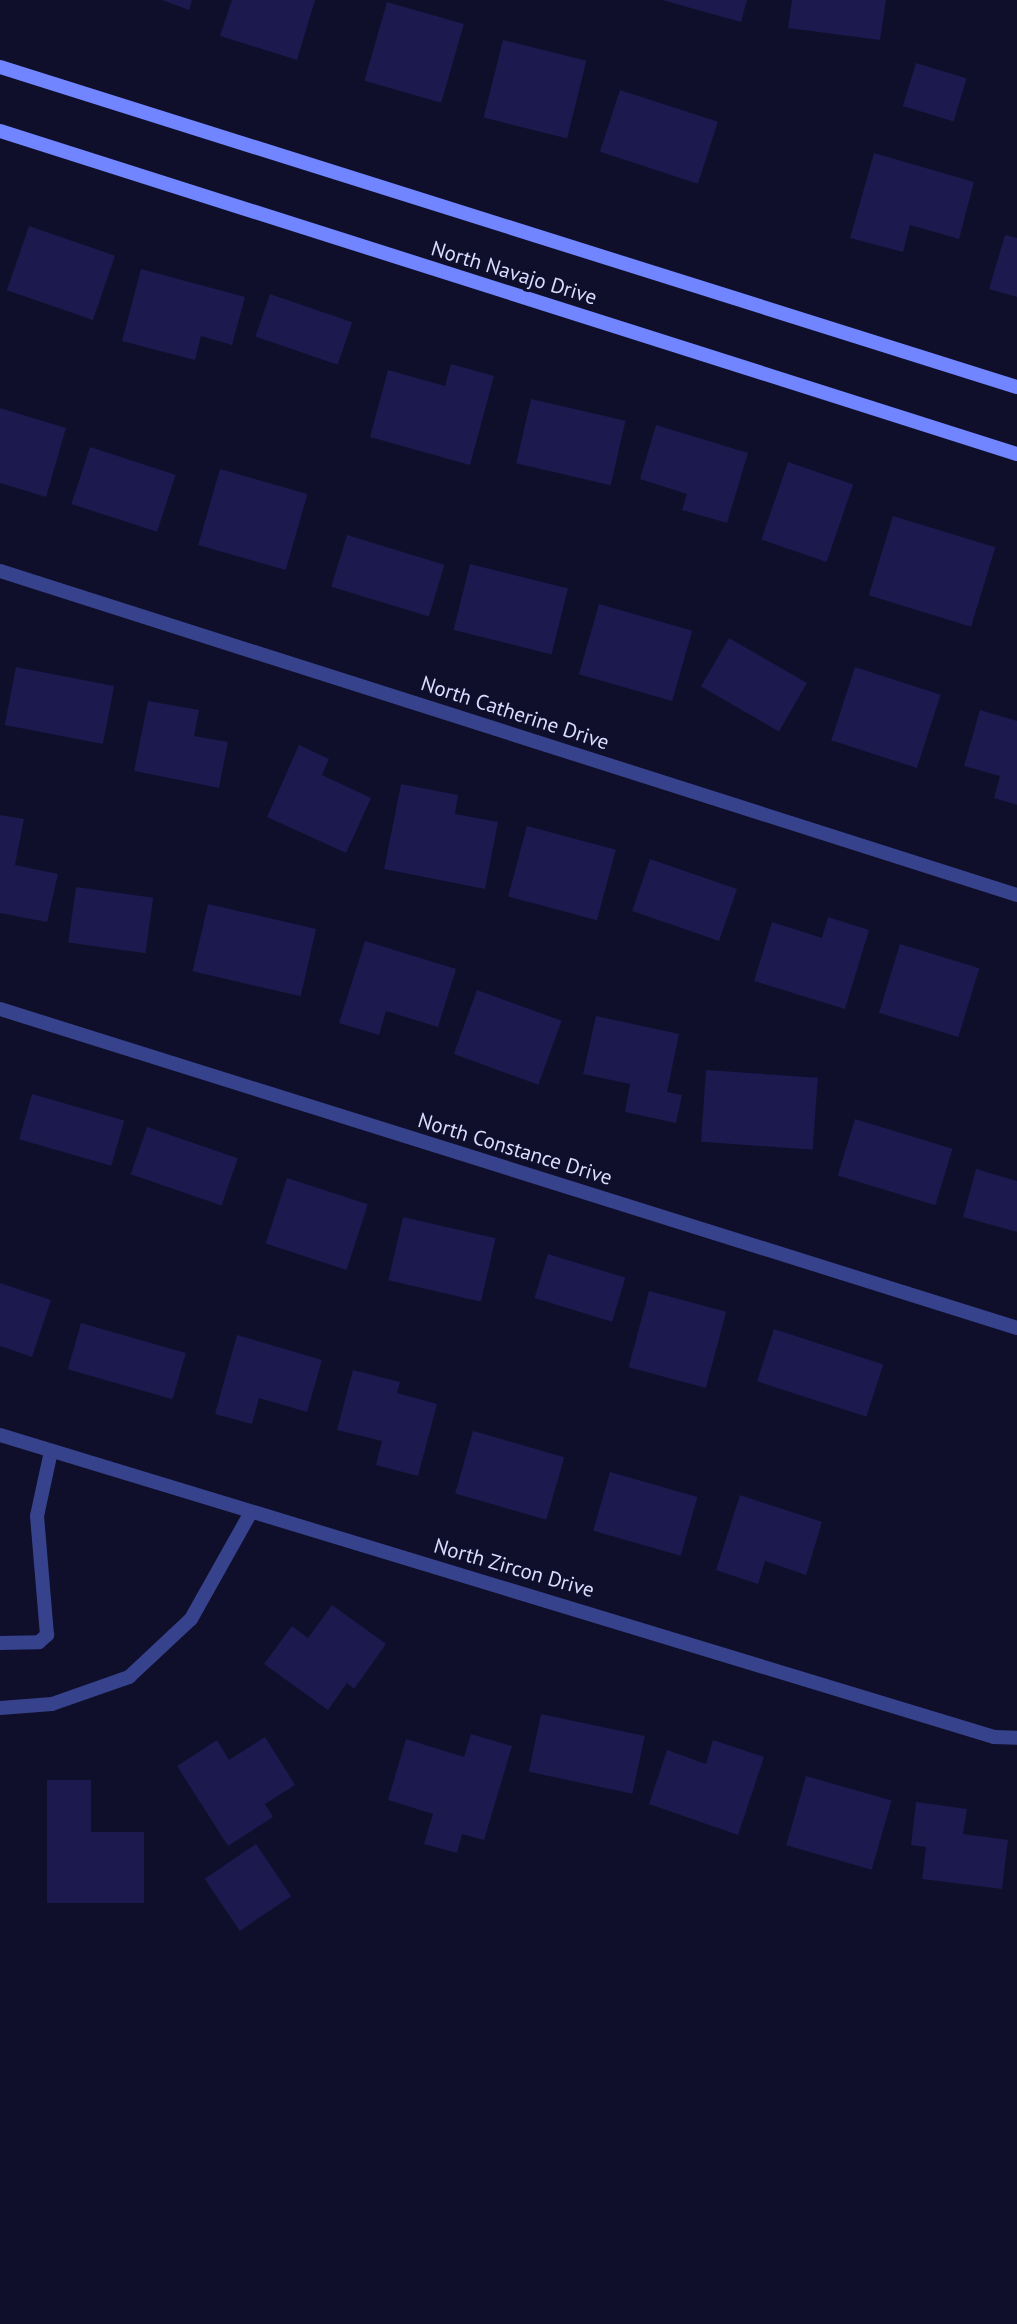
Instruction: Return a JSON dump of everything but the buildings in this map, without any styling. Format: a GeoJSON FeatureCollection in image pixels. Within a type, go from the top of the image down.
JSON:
{"type":"FeatureCollection","features":[{"type":"Feature","properties":{"kind":"street","name":"North Navajo Drive"},"geometry":{"type":"LineString","coordinates":[[0,67],[1017,387]]}},
{"type":"Feature","properties":{"kind":"street","name":"North Navajo Drive"},"geometry":{"type":"LineString","coordinates":[[0,131],[1017,454]]}},
{"type":"Feature","properties":{"kind":"street","name":"North Catherine Drive"},"geometry":{"type":"LineString","coordinates":[[0,571],[1017,894]]}},
{"type":"Feature","properties":{"kind":"street","name":"North Constance Drive"},"geometry":{"type":"LineString","coordinates":[[0,1009],[1017,1328]]}},
{"type":"Feature","properties":{"kind":"street","name":"North Zircon Drive"},"geometry":{"type":"LineString","coordinates":[[0,1435],[250,1514],[994,1737],[1017,1738]]}},
{"type":"Feature","properties":{"kind":"street"},"geometry":{"type":"LineString","coordinates":[[0,1643],[39,1642],[47,1634],[37,1516],[51,1451]]}},
{"type":"Feature","properties":{"kind":"street"},"geometry":{"type":"LineString","coordinates":[[0,1708],[52,1704],[129,1677],[191,1619],[250,1514]]}}]}
